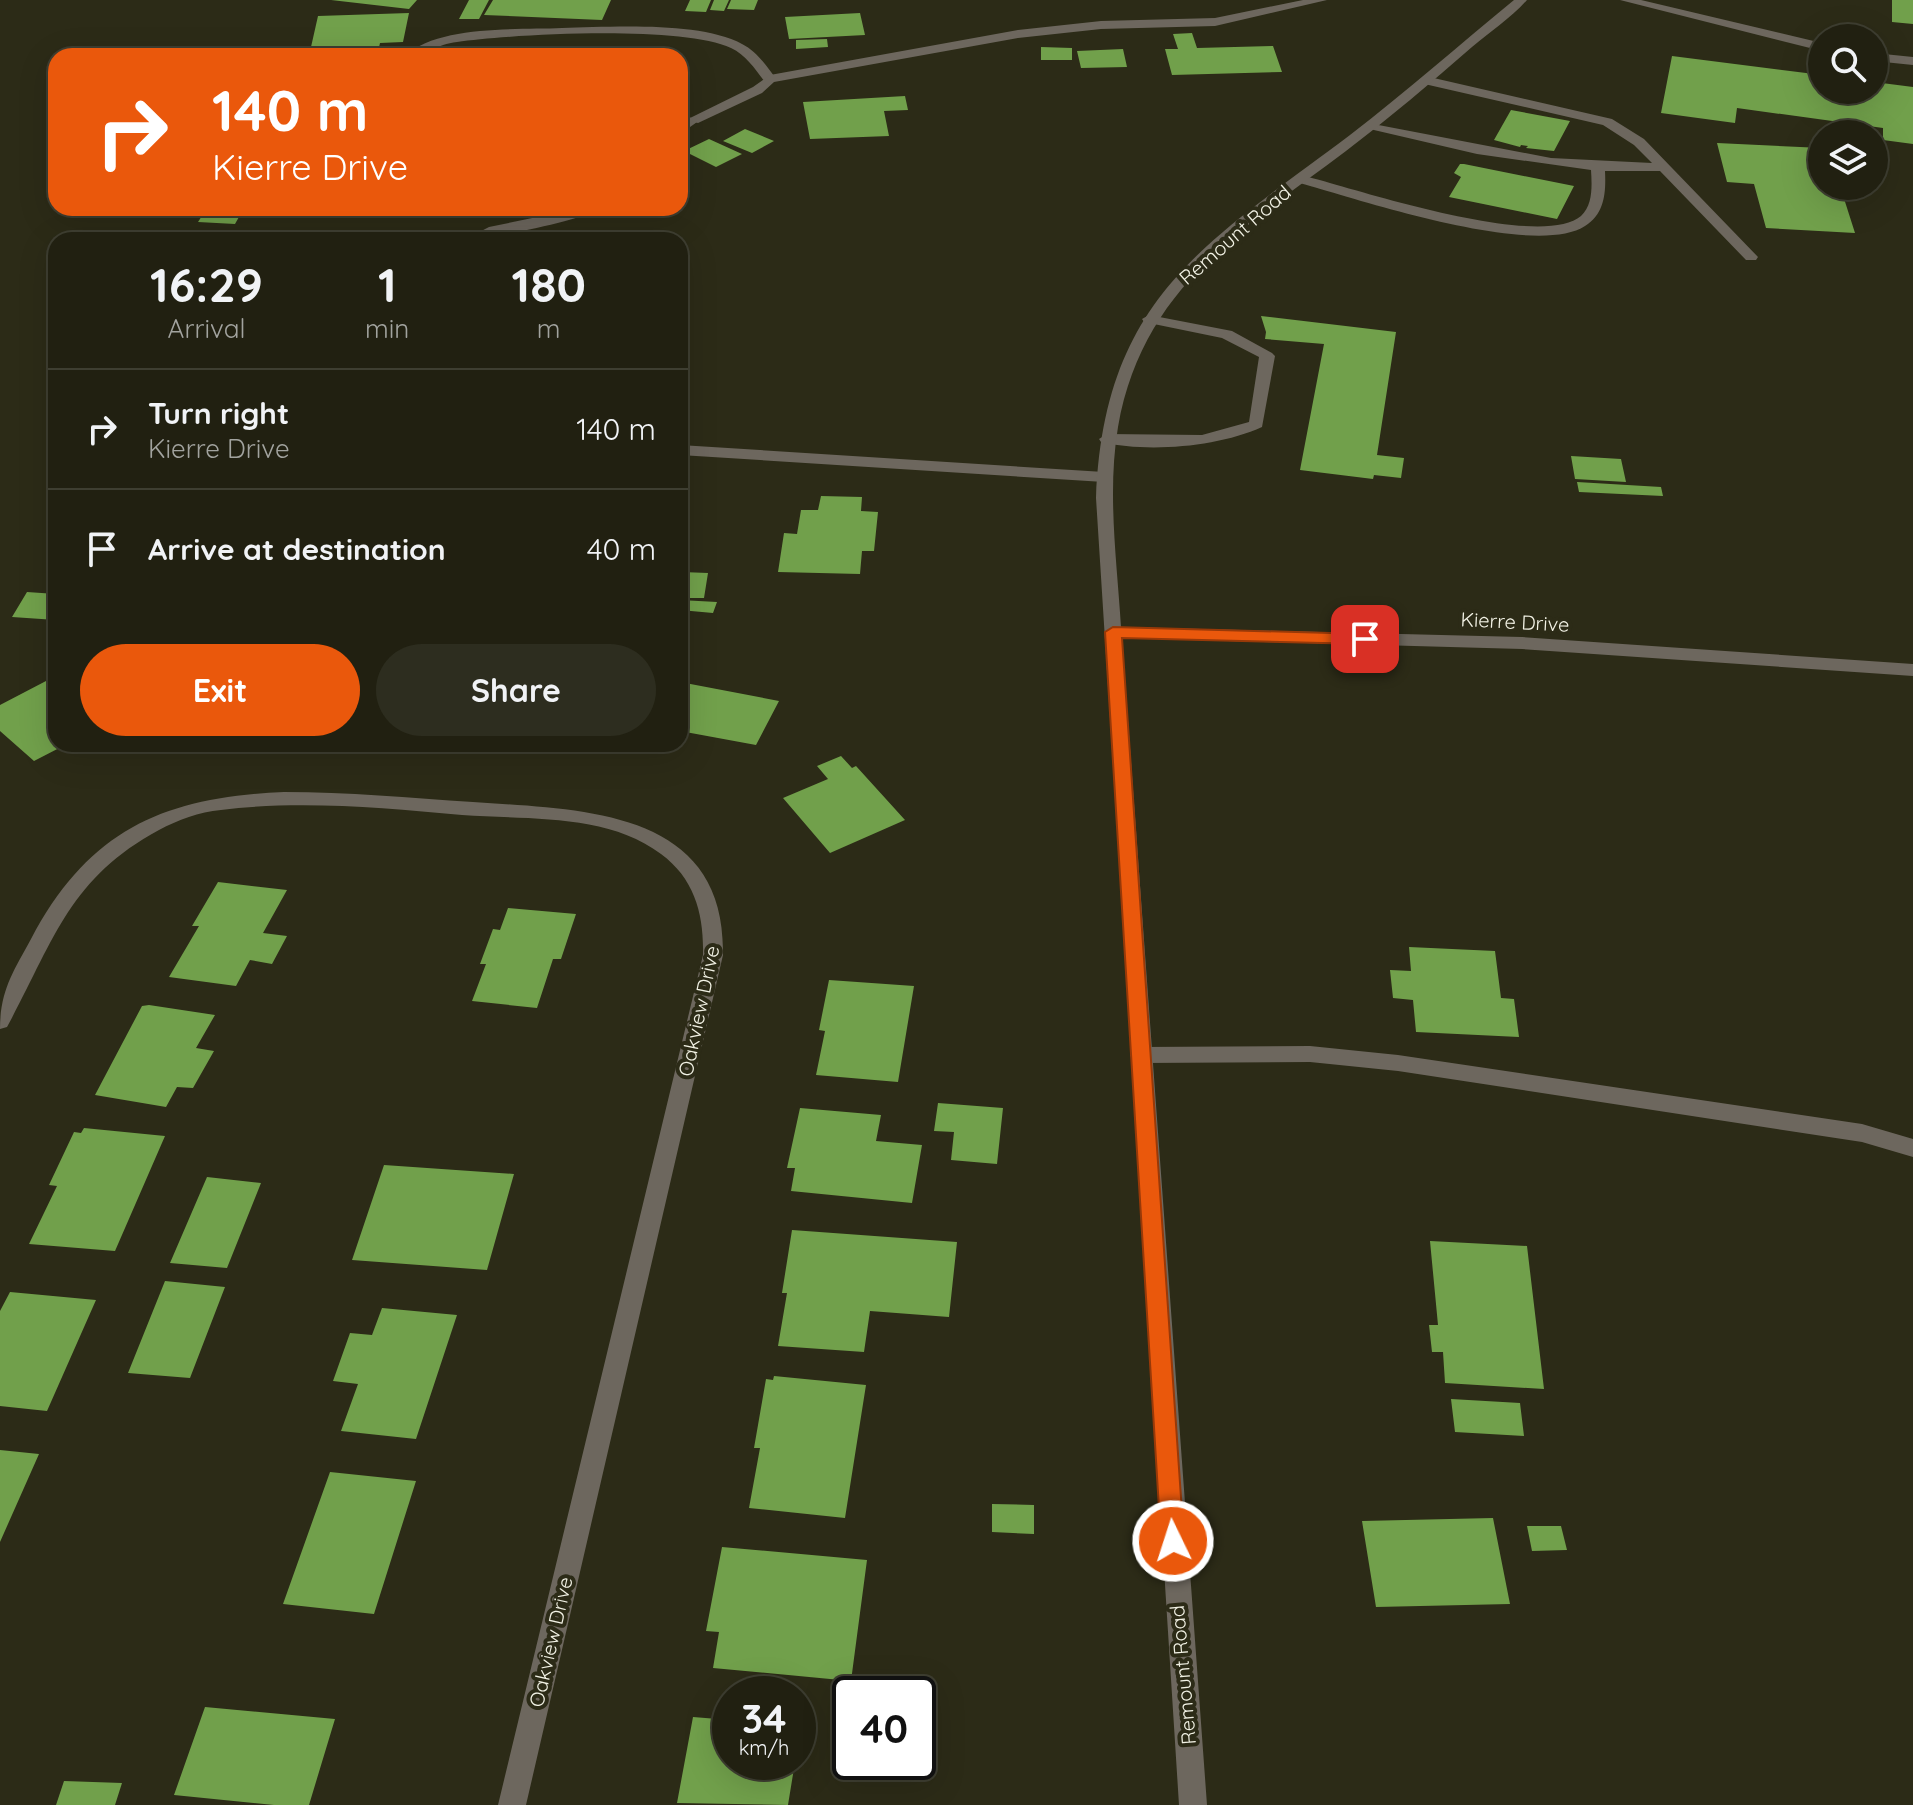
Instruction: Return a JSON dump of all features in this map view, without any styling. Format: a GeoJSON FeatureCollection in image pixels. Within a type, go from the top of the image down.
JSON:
{"type":"FeatureCollection","features":[{"type":"Feature","properties":{"kind":"street"},"geometry":{"type":"LineString","coordinates":[[688,124],[713,108],[762,89],[770,79],[1018,34],[1101,25],[1215,22],[1321,0]]}},
{"type":"Feature","properties":{"kind":"street","name":"Remount Road"},"geometry":{"type":"LineString","coordinates":[[1193,1805],[1113,632],[1104,477],[1107,439],[1116,391],[1126,362],[1149,319],[1177,285],[1211,252],[1521,0]]}},
{"type":"Feature","properties":{"kind":"street"},"geometry":{"type":"LineString","coordinates":[[1626,0],[1808,44]]}},
{"type":"Feature","properties":{"kind":"street"},"geometry":{"type":"LineString","coordinates":[[425,48],[455,38],[596,30],[685,34],[735,45],[747,52],[770,79]]}},
{"type":"Feature","properties":{"kind":"street"},"geometry":{"type":"LineString","coordinates":[[1888,58],[1913,61]]}},
{"type":"Feature","properties":{"kind":"street"},"geometry":{"type":"LineString","coordinates":[[1425,80],[1607,122],[1639,142],[1751,257]]}},
{"type":"Feature","properties":{"kind":"street"},"geometry":{"type":"LineString","coordinates":[[1368,127],[1535,161],[1598,169],[1662,167]]}},
{"type":"Feature","properties":{"kind":"street"},"geometry":{"type":"LineString","coordinates":[[1301,179],[1453,218],[1526,233],[1544,233],[1577,225],[1592,213],[1598,200],[1598,169]]}},
{"type":"Feature","properties":{"kind":"street"},"geometry":{"type":"LineString","coordinates":[[489,232],[576,216]]}},
{"type":"Feature","properties":{"kind":"street"},"geometry":{"type":"LineString","coordinates":[[1107,439],[1212,441],[1239,434],[1256,424],[1267,356],[1247,343],[1224,334],[1149,319]]}},
{"type":"Feature","properties":{"kind":"street"},"geometry":{"type":"LineString","coordinates":[[688,451],[1104,477]]}},
{"type":"Feature","properties":{"kind":"street","name":"Kierre Drive"},"geometry":{"type":"LineString","coordinates":[[1113,632],[1522,643],[1913,670]]}},
{"type":"Feature","properties":{"kind":"street","name":"Oakview Drive"},"geometry":{"type":"LineString","coordinates":[[0,1021],[59,909],[78,880],[119,846],[151,826],[208,804],[303,798],[343,799],[574,817],[626,828],[652,838],[670,850],[707,895],[715,933],[713,955],[512,1805]]}},
{"type":"Feature","properties":{"kind":"street"},"geometry":{"type":"LineString","coordinates":[[1141,1055],[1310,1054],[1398,1063],[1862,1133],[1913,1148]]}},
{"type":"Feature","properties":{"kind":"building"},"geometry":{"type":"Polygon","coordinates":[[[331,0],[417,0],[409,9],[331,0]]]}},
{"type":"Feature","properties":{"kind":"building"},"geometry":{"type":"Polygon","coordinates":[[[469,0],[489,0],[479,19],[459,19],[469,0]]]}},
{"type":"Feature","properties":{"kind":"building"},"geometry":{"type":"Polygon","coordinates":[[[493,0],[611,0],[602,20],[484,15],[493,0]]]}},
{"type":"Feature","properties":{"kind":"building"},"geometry":{"type":"Polygon","coordinates":[[[690,0],[711,0],[706,12],[685,11],[690,0]]]}},
{"type":"Feature","properties":{"kind":"building"},"geometry":{"type":"Polygon","coordinates":[[[714,0],[729,0],[724,11],[710,10],[714,0]]]}},
{"type":"Feature","properties":{"kind":"building"},"geometry":{"type":"Polygon","coordinates":[[[731,0],[758,0],[754,10],[727,9],[731,0]]]}},
{"type":"Feature","properties":{"kind":"building"},"geometry":{"type":"Polygon","coordinates":[[[1892,0],[1913,0],[1913,24],[1892,22],[1892,0]]]}},
{"type":"Feature","properties":{"kind":"building"},"geometry":{"type":"Polygon","coordinates":[[[409,13],[403,42],[380,43],[379,48],[303,48],[311,47],[318,16],[409,13]]]}},
{"type":"Feature","properties":{"kind":"building"},"geometry":{"type":"Polygon","coordinates":[[[860,13],[865,35],[789,39],[785,17],[860,13]]]}},
{"type":"Feature","properties":{"kind":"building"},"geometry":{"type":"Polygon","coordinates":[[[1192,33],[1197,48],[1273,46],[1282,72],[1172,75],[1165,49],[1178,49],[1173,34],[1192,33]]]}},
{"type":"Feature","properties":{"kind":"building"},"geometry":{"type":"Polygon","coordinates":[[[827,39],[828,47],[796,49],[796,40],[827,39]]]}},
{"type":"Feature","properties":{"kind":"building"},"geometry":{"type":"Polygon","coordinates":[[[1041,47],[1072,48],[1072,60],[1041,60],[1041,47]]]}},
{"type":"Feature","properties":{"kind":"building"},"geometry":{"type":"Polygon","coordinates":[[[1123,49],[1127,67],[1081,68],[1077,51],[1123,49]]]}},
{"type":"Feature","properties":{"kind":"building"},"geometry":{"type":"Polygon","coordinates":[[[1672,56],[1808,73],[1808,104],[1888,104],[1888,84],[1913,87],[1913,144],[1888,141],[1888,120],[1825,120],[1737,108],[1735,123],[1661,113],[1672,56]]]}},
{"type":"Feature","properties":{"kind":"building"},"geometry":{"type":"Polygon","coordinates":[[[905,96],[908,110],[884,111],[889,136],[810,139],[803,102],[905,96]]]}},
{"type":"Feature","properties":{"kind":"building"},"geometry":{"type":"Polygon","coordinates":[[[1511,110],[1570,121],[1554,151],[1520,147],[1494,140],[1511,110]]]}},
{"type":"Feature","properties":{"kind":"building"},"geometry":{"type":"Polygon","coordinates":[[[745,129],[774,141],[752,153],[723,141],[745,129]]]}},
{"type":"Feature","properties":{"kind":"building"},"geometry":{"type":"Polygon","coordinates":[[[709,139],[742,154],[716,167],[688,153],[688,149],[709,139]]]}},
{"type":"Feature","properties":{"kind":"building"},"geometry":{"type":"Polygon","coordinates":[[[1717,143],[1808,147],[1808,200],[1844,200],[1855,233],[1766,228],[1754,184],[1727,182],[1717,143]]]}},
{"type":"Feature","properties":{"kind":"building"},"geometry":{"type":"Polygon","coordinates":[[[1460,164],[1574,186],[1557,219],[1449,197],[1461,177],[1454,173],[1460,164]]]}},
{"type":"Feature","properties":{"kind":"building"},"geometry":{"type":"Polygon","coordinates":[[[202,216],[240,216],[235,224],[198,222],[202,216]]]}},
{"type":"Feature","properties":{"kind":"building"},"geometry":{"type":"Polygon","coordinates":[[[1261,316],[1396,332],[1377,455],[1404,458],[1401,478],[1374,475],[1373,479],[1300,470],[1324,344],[1265,339],[1261,316]]]}},
{"type":"Feature","properties":{"kind":"building"},"geometry":{"type":"Polygon","coordinates":[[[1571,456],[1621,459],[1626,482],[1575,479],[1571,456]]]}},
{"type":"Feature","properties":{"kind":"building"},"geometry":{"type":"Polygon","coordinates":[[[1577,482],[1661,487],[1663,496],[1579,492],[1577,482]]]}},
{"type":"Feature","properties":{"kind":"building"},"geometry":{"type":"Polygon","coordinates":[[[821,496],[862,497],[861,511],[878,512],[874,551],[862,551],[860,574],[778,572],[784,533],[797,534],[801,510],[818,510],[821,496]]]}},
{"type":"Feature","properties":{"kind":"building"},"geometry":{"type":"Polygon","coordinates":[[[688,572],[708,573],[704,598],[688,598],[688,572]]]}},
{"type":"Feature","properties":{"kind":"building"},"geometry":{"type":"Polygon","coordinates":[[[27,592],[48,593],[48,619],[12,617],[27,592]]]}},
{"type":"Feature","properties":{"kind":"building"},"geometry":{"type":"Polygon","coordinates":[[[688,600],[717,602],[713,613],[688,611],[688,600]]]}},
{"type":"Feature","properties":{"kind":"building"},"geometry":{"type":"Polygon","coordinates":[[[46,681],[48,683],[48,752],[51,752],[34,761],[0,731],[0,705],[46,681]]]}},
{"type":"Feature","properties":{"kind":"building"},"geometry":{"type":"Polygon","coordinates":[[[688,684],[779,701],[756,745],[688,732],[688,684]]]}},
{"type":"Feature","properties":{"kind":"building"},"geometry":{"type":"Polygon","coordinates":[[[841,756],[852,768],[856,766],[905,820],[830,853],[783,798],[828,779],[817,766],[841,756]]]}},
{"type":"Feature","properties":{"kind":"building"},"geometry":{"type":"Polygon","coordinates":[[[218,882],[287,890],[263,933],[287,936],[272,964],[250,960],[236,986],[169,977],[199,926],[192,926],[218,882]]]}},
{"type":"Feature","properties":{"kind":"building"},"geometry":{"type":"Polygon","coordinates":[[[508,908],[576,914],[561,959],[553,959],[537,1008],[472,1001],[486,964],[480,964],[493,929],[500,930],[508,908]]]}},
{"type":"Feature","properties":{"kind":"building"},"geometry":{"type":"Polygon","coordinates":[[[1409,947],[1495,951],[1501,998],[1514,999],[1519,1037],[1416,1032],[1413,1000],[1393,998],[1390,970],[1411,971],[1409,947]]]}},
{"type":"Feature","properties":{"kind":"building"},"geometry":{"type":"Polygon","coordinates":[[[829,980],[914,986],[898,1082],[816,1075],[825,1031],[819,1030],[829,980]]]}},
{"type":"Feature","properties":{"kind":"building"},"geometry":{"type":"Polygon","coordinates":[[[142,1006],[215,1015],[196,1048],[214,1051],[193,1088],[177,1087],[166,1107],[95,1095],[142,1006]]]}},
{"type":"Feature","properties":{"kind":"building"},"geometry":{"type":"Polygon","coordinates":[[[938,1103],[1003,1108],[997,1164],[951,1160],[954,1132],[934,1131],[938,1103]]]}},
{"type":"Feature","properties":{"kind":"building"},"geometry":{"type":"Polygon","coordinates":[[[800,1108],[881,1115],[876,1141],[922,1145],[912,1203],[791,1191],[795,1168],[787,1168],[800,1108]]]}},
{"type":"Feature","properties":{"kind":"building"},"geometry":{"type":"Polygon","coordinates":[[[84,1128],[165,1136],[115,1251],[29,1244],[57,1186],[49,1185],[74,1132],[81,1133],[84,1128]]]}},
{"type":"Feature","properties":{"kind":"building"},"geometry":{"type":"Polygon","coordinates":[[[384,1165],[514,1174],[487,1270],[352,1260],[384,1165]]]}},
{"type":"Feature","properties":{"kind":"building"},"geometry":{"type":"Polygon","coordinates":[[[207,1177],[261,1183],[227,1268],[170,1263],[207,1177]]]}},
{"type":"Feature","properties":{"kind":"building"},"geometry":{"type":"Polygon","coordinates":[[[792,1230],[957,1242],[949,1317],[870,1311],[864,1352],[778,1346],[787,1293],[782,1293],[792,1230]]]}},
{"type":"Feature","properties":{"kind":"building"},"geometry":{"type":"Polygon","coordinates":[[[1430,1241],[1527,1246],[1544,1389],[1445,1383],[1443,1352],[1432,1352],[1429,1325],[1438,1325],[1430,1241]]]}},
{"type":"Feature","properties":{"kind":"building"},"geometry":{"type":"Polygon","coordinates":[[[165,1281],[225,1287],[190,1378],[128,1373],[165,1281]]]}},
{"type":"Feature","properties":{"kind":"building"},"geometry":{"type":"Polygon","coordinates":[[[10,1292],[96,1300],[47,1411],[0,1406],[0,1311],[10,1292]]]}},
{"type":"Feature","properties":{"kind":"building"},"geometry":{"type":"Polygon","coordinates":[[[382,1308],[457,1315],[416,1439],[341,1431],[358,1384],[333,1381],[350,1333],[372,1335],[382,1308]]]}},
{"type":"Feature","properties":{"kind":"building"},"geometry":{"type":"Polygon","coordinates":[[[774,1376],[866,1385],[845,1518],[749,1508],[760,1448],[754,1448],[766,1379],[773,1380],[774,1376]]]}},
{"type":"Feature","properties":{"kind":"building"},"geometry":{"type":"Polygon","coordinates":[[[1451,1399],[1520,1403],[1524,1436],[1455,1432],[1451,1399]]]}},
{"type":"Feature","properties":{"kind":"building"},"geometry":{"type":"Polygon","coordinates":[[[0,1450],[39,1454],[0,1542],[0,1450]]]}},
{"type":"Feature","properties":{"kind":"building"},"geometry":{"type":"Polygon","coordinates":[[[330,1472],[416,1481],[374,1614],[283,1604],[330,1472]]]}},
{"type":"Feature","properties":{"kind":"building"},"geometry":{"type":"Polygon","coordinates":[[[992,1504],[1034,1505],[1034,1534],[992,1532],[992,1504]]]}},
{"type":"Feature","properties":{"kind":"building"},"geometry":{"type":"Polygon","coordinates":[[[1493,1518],[1510,1604],[1376,1607],[1362,1521],[1493,1518]]]}},
{"type":"Feature","properties":{"kind":"building"},"geometry":{"type":"Polygon","coordinates":[[[1527,1526],[1561,1526],[1567,1550],[1532,1551],[1527,1526]]]}},
{"type":"Feature","properties":{"kind":"building"},"geometry":{"type":"Polygon","coordinates":[[[722,1547],[867,1560],[852,1676],[832,1676],[832,1679],[713,1668],[719,1632],[706,1631],[722,1547]]]}},
{"type":"Feature","properties":{"kind":"building"},"geometry":{"type":"Polygon","coordinates":[[[205,1707],[335,1719],[309,1805],[274,1805],[174,1795],[205,1707]]]}},
{"type":"Feature","properties":{"kind":"building"},"geometry":{"type":"Polygon","coordinates":[[[693,1717],[712,1719],[712,1780],[792,1780],[788,1805],[677,1803],[693,1717]]]}},
{"type":"Feature","properties":{"kind":"building"},"geometry":{"type":"Polygon","coordinates":[[[64,1781],[122,1783],[115,1805],[56,1805],[64,1781]]]}},
{"type":"Feature","properties":{"kind":"route"},"geometry":{"type":"LineString","coordinates":[[1173,1541],[1113,632],[1365,639]]}}]}
